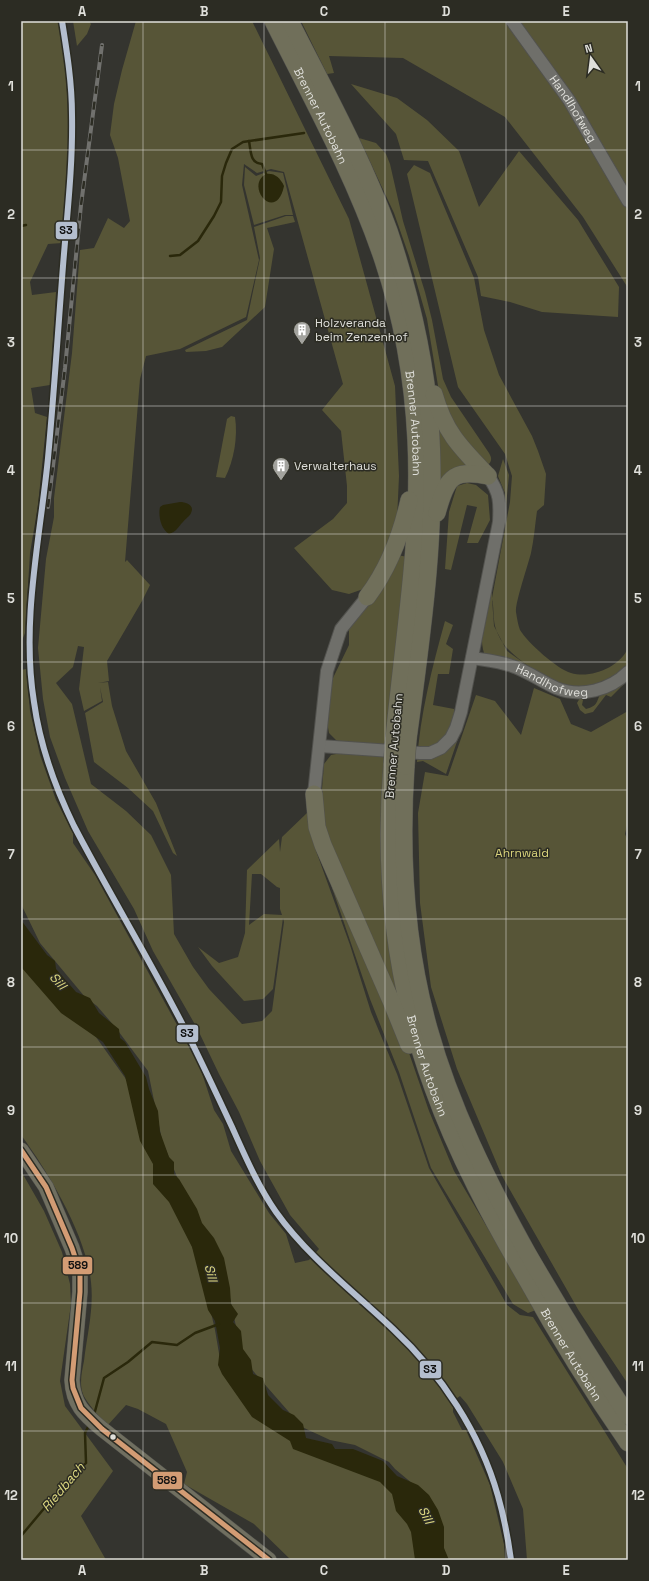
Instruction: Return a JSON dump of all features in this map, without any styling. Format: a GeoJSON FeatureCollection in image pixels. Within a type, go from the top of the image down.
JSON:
{"type":"FeatureCollection","features":[{"type":"Feature","properties":{"kind":"highway","name":"Brenner Autobahn"},"geometry":{"type":"LineString","coordinates":[[273,21],[333,123],[355,151],[391,237],[406,285],[418,336],[430,420],[432,468],[430,535],[425,601],[401,739]]}},
{"type":"Feature","properties":{"kind":"highway","name":"Brenner Autobahn"},"geometry":{"type":"LineString","coordinates":[[290,21],[333,123],[336,148],[375,236],[393,294],[407,356],[416,440],[417,499],[399,765],[404,876],[409,927],[423,1004],[443,1073],[469,1139],[514,1228],[579,1341],[628,1416]]}},
{"type":"Feature","properties":{"kind":"highway"},"geometry":{"type":"LineString","coordinates":[[418,336],[438,407],[444,422],[460,446],[488,476]]}},
{"type":"Feature","properties":{"kind":"highway"},"geometry":{"type":"LineString","coordinates":[[367,597],[386,569],[399,538],[417,465]]}},
{"type":"Feature","properties":{"kind":"highway"},"geometry":{"type":"LineString","coordinates":[[430,535],[440,500],[451,480],[458,475],[466,473],[475,473],[488,476]]}},
{"type":"Feature","properties":{"kind":"highway","name":"Brenner Autobahn"},"geometry":{"type":"LineString","coordinates":[[399,765],[389,810],[389,848],[395,933],[406,998],[427,1071],[460,1155],[512,1254],[567,1350],[628,1444]]}},
{"type":"Feature","properties":{"kind":"highway"},"geometry":{"type":"LineString","coordinates":[[314,794],[317,827],[323,845],[420,1070],[441,1109]]}},
{"type":"Feature","properties":{"kind":"main road"},"geometry":{"type":"LineString","coordinates":[[21,1150],[46,1187],[72,1248],[80,1272],[80,1292],[72,1380],[75,1400],[84,1412],[102,1429],[269,1560]]}},
{"type":"Feature","properties":{"kind":"street","name":"Handlhofweg"},"geometry":{"type":"LineString","coordinates":[[512,21],[569,100],[628,201]]}},
{"type":"Feature","properties":{"kind":"street"},"geometry":{"type":"LineString","coordinates":[[320,746],[420,753],[438,750],[449,741],[456,728],[472,658],[499,522],[500,502],[496,488],[488,476]]}},
{"type":"Feature","properties":{"kind":"street"},"geometry":{"type":"LineString","coordinates":[[314,794],[320,746],[325,680],[341,629],[367,597]]}},
{"type":"Feature","properties":{"kind":"street","name":"Handlhofweg"},"geometry":{"type":"LineString","coordinates":[[472,658],[512,666],[557,688],[574,692],[585,692],[603,688],[615,682],[628,672]]}},
{"type":"Feature","properties":{"kind":"green space"},"geometry":{"type":"Polygon","coordinates":[[[21,21],[59,21],[65,54],[69,132],[62,243],[48,244],[30,282],[32,295],[56,292],[50,385],[31,388],[35,413],[47,417],[38,505],[30,553],[25,633],[21,643],[21,21]]]}},
{"type":"Feature","properties":{"kind":"green space"},"geometry":{"type":"Polygon","coordinates":[[[73,21],[89,21],[91,24],[87,34],[77,46],[73,21]]]}},
{"type":"Feature","properties":{"kind":"green space"},"geometry":{"type":"Polygon","coordinates":[[[136,21],[252,21],[349,219],[395,386],[399,476],[396,543],[369,587],[349,594],[332,590],[294,548],[333,519],[347,503],[347,486],[341,431],[322,410],[343,384],[284,172],[271,169],[257,173],[244,164],[242,185],[259,260],[246,317],[180,349],[146,356],[140,379],[125,562],[127,560],[150,585],[107,661],[109,681],[98,683],[108,682],[112,706],[126,751],[156,803],[177,856],[173,853],[153,811],[128,788],[94,762],[85,713],[103,702],[100,687],[102,701],[84,711],[79,689],[84,647],[78,646],[73,667],[56,683],[72,704],[91,784],[126,811],[151,835],[171,875],[174,934],[193,967],[209,989],[242,1024],[262,1021],[272,1011],[284,922],[283,918],[273,989],[263,999],[244,1001],[212,966],[198,947],[219,963],[238,957],[245,933],[247,870],[279,839],[280,852],[282,837],[307,813],[315,848],[350,945],[371,1012],[397,1074],[429,1168],[507,1305],[520,1315],[533,1317],[628,1469],[628,1560],[527,1560],[523,1509],[503,1462],[467,1404],[460,1396],[453,1401],[453,1412],[462,1430],[466,1430],[490,1485],[504,1544],[505,1560],[442,1560],[413,1484],[389,1462],[355,1445],[330,1440],[302,1427],[248,1365],[241,1350],[222,1260],[182,1189],[162,1140],[148,1071],[116,1028],[97,1006],[85,997],[40,943],[21,904],[21,670],[26,669],[30,711],[40,755],[56,800],[73,833],[73,843],[95,875],[200,1067],[214,1110],[223,1124],[231,1151],[269,1213],[286,1234],[295,1263],[309,1260],[319,1249],[290,1215],[260,1161],[239,1112],[197,1028],[153,951],[134,909],[88,831],[65,778],[50,737],[43,699],[38,648],[46,559],[54,517],[54,498],[72,353],[80,250],[94,248],[108,218],[124,228],[130,221],[118,158],[110,135],[114,104],[136,21]],[[252,874],[249,925],[264,914],[282,915],[280,909],[280,888],[261,874],[252,874]]]}},
{"type":"Feature","properties":{"kind":"green space"},"geometry":{"type":"Polygon","coordinates":[[[301,21],[628,21],[628,288],[583,217],[505,117],[403,58],[329,56],[334,73],[327,74],[301,21]]]}},
{"type":"Feature","properties":{"kind":"green space"},"geometry":{"type":"Polygon","coordinates":[[[351,84],[397,98],[427,120],[459,151],[479,207],[519,151],[578,220],[619,287],[618,317],[542,312],[510,302],[481,296],[478,277],[428,161],[404,160],[396,134],[351,84]]]}},
{"type":"Feature","properties":{"kind":"green space"},"geometry":{"type":"Polygon","coordinates":[[[359,138],[376,143],[386,154],[390,164],[403,221],[432,320],[443,379],[451,397],[490,455],[491,461],[488,465],[464,447],[440,398],[427,319],[409,256],[394,213],[359,138]]]}},
{"type":"Feature","properties":{"kind":"green space"},"geometry":{"type":"Polygon","coordinates":[[[414,165],[430,173],[474,278],[484,330],[499,375],[532,436],[546,474],[544,505],[537,511],[531,553],[516,607],[519,628],[529,642],[543,655],[565,671],[571,673],[587,674],[604,670],[619,661],[628,648],[627,667],[615,675],[597,683],[576,687],[568,686],[550,679],[522,661],[507,648],[503,642],[507,651],[541,675],[484,653],[482,645],[483,622],[490,592],[492,592],[492,598],[510,502],[512,476],[505,454],[458,387],[407,174],[414,165]],[[492,599],[494,626],[497,631],[494,623],[492,599]]]}},
{"type":"Feature","properties":{"kind":"green space"},"geometry":{"type":"Polygon","coordinates":[[[245,167],[256,176],[269,171],[283,173],[293,215],[285,215],[254,225],[244,185],[245,167]]]}},
{"type":"Feature","properties":{"kind":"green space"},"geometry":{"type":"Polygon","coordinates":[[[286,216],[293,216],[295,222],[267,228],[274,249],[265,307],[222,347],[206,351],[186,352],[185,350],[247,320],[260,258],[254,227],[286,216]]]}},
{"type":"Feature","properties":{"kind":"green space"},"geometry":{"type":"Polygon","coordinates":[[[435,407],[478,471],[439,491],[435,407]]]}},
{"type":"Feature","properties":{"kind":"green space"},"geometry":{"type":"Polygon","coordinates":[[[231,416],[235,417],[236,425],[236,440],[233,456],[225,478],[216,477],[227,419],[231,416]]]}},
{"type":"Feature","properties":{"kind":"green space"},"geometry":{"type":"Polygon","coordinates":[[[503,459],[509,475],[505,517],[505,493],[498,476],[503,459]]]}},
{"type":"Feature","properties":{"kind":"green space"},"geometry":{"type":"Polygon","coordinates":[[[467,483],[476,485],[488,495],[490,520],[478,543],[467,543],[477,507],[467,505],[451,570],[445,569],[449,512],[457,486],[467,483]]]}},
{"type":"Feature","properties":{"kind":"green space"},"geometry":{"type":"Polygon","coordinates":[[[397,555],[408,557],[384,747],[338,742],[329,733],[327,722],[329,691],[333,678],[349,645],[349,625],[397,555]]]}},
{"type":"Feature","properties":{"kind":"green space"},"geometry":{"type":"Polygon","coordinates":[[[445,621],[453,625],[446,644],[453,649],[449,674],[438,674],[433,705],[454,709],[455,719],[464,721],[446,774],[423,761],[417,762],[424,709],[431,674],[445,621]]]}},
{"type":"Feature","properties":{"kind":"green space"},"geometry":{"type":"Polygon","coordinates":[[[628,676],[628,680],[611,697],[606,695],[593,712],[585,714],[580,710],[577,703],[580,698],[583,700],[582,705],[586,709],[594,706],[605,689],[628,676]]]}},
{"type":"Feature","properties":{"kind":"green space","name":"Ahrnwald"},"geometry":{"type":"Polygon","coordinates":[[[534,688],[560,699],[571,724],[591,732],[628,711],[628,821],[625,834],[628,841],[628,1384],[579,1311],[502,1176],[457,1069],[431,987],[420,903],[418,813],[425,772],[448,776],[476,695],[495,701],[521,735],[534,688]]]}},
{"type":"Feature","properties":{"kind":"green space"},"geometry":{"type":"Polygon","coordinates":[[[341,753],[385,754],[408,1050],[429,1111],[454,1171],[536,1310],[528,1313],[513,1304],[431,1168],[399,1072],[370,999],[311,826],[318,795],[322,789],[324,764],[331,755],[341,753]]]}},
{"type":"Feature","properties":{"kind":"green space"},"geometry":{"type":"Polygon","coordinates":[[[21,961],[53,1001],[96,1037],[133,1089],[202,1273],[215,1330],[222,1371],[266,1421],[380,1477],[400,1502],[424,1560],[291,1560],[254,1524],[184,1484],[187,1472],[166,1424],[138,1409],[126,1405],[107,1426],[86,1400],[81,1382],[92,1302],[88,1264],[82,1245],[65,1205],[43,1167],[21,1135],[21,961]]]}},
{"type":"Feature","properties":{"kind":"green space"},"geometry":{"type":"Polygon","coordinates":[[[21,1171],[44,1211],[62,1252],[70,1284],[71,1304],[60,1381],[65,1406],[113,1471],[81,1516],[106,1560],[21,1560],[21,1171]]]}},
{"type":"Feature","properties":{"kind":"water"},"geometry":{"type":"Polygon","coordinates":[[[266,174],[272,174],[277,177],[284,186],[280,197],[275,202],[269,202],[264,199],[260,193],[258,186],[260,180],[266,174]]]}},
{"type":"Feature","properties":{"kind":"water"},"geometry":{"type":"Polygon","coordinates":[[[180,502],[187,503],[191,506],[191,513],[175,531],[169,534],[164,529],[161,522],[159,514],[160,507],[163,505],[180,502]]]}},
{"type":"Feature","properties":{"kind":"water","name":"Sill"},"geometry":{"type":"Polygon","coordinates":[[[21,920],[47,955],[55,961],[56,969],[76,992],[90,998],[99,1013],[119,1029],[120,1038],[125,1042],[146,1077],[158,1111],[160,1132],[169,1157],[174,1162],[174,1174],[179,1179],[197,1209],[202,1223],[214,1238],[224,1258],[230,1288],[231,1304],[238,1314],[233,1322],[241,1331],[243,1349],[251,1360],[253,1374],[263,1378],[268,1395],[283,1410],[294,1415],[303,1424],[306,1438],[332,1444],[335,1449],[353,1449],[383,1461],[397,1476],[418,1485],[429,1495],[438,1510],[444,1527],[444,1548],[449,1560],[415,1560],[411,1532],[407,1524],[396,1511],[392,1494],[380,1482],[293,1449],[290,1441],[252,1417],[222,1374],[218,1365],[220,1348],[215,1321],[208,1310],[192,1247],[169,1202],[153,1184],[153,1164],[140,1141],[125,1076],[103,1042],[61,1013],[21,967],[21,920]]]}},
{"type":"Feature","properties":{"kind":"waterway"},"geometry":{"type":"LineString","coordinates":[[170,256],[180,255],[198,241],[214,216],[221,202],[222,176],[232,149],[243,142],[304,133]]}},
{"type":"Feature","properties":{"kind":"waterway"},"geometry":{"type":"LineString","coordinates":[[249,141],[253,159],[255,162],[262,164],[266,174]]}},
{"type":"Feature","properties":{"kind":"waterway"},"geometry":{"type":"LineString","coordinates":[[21,226],[26,225]]}},
{"type":"Feature","properties":{"kind":"waterway","name":"Riedbach"},"geometry":{"type":"LineString","coordinates":[[94,1415],[104,1378],[128,1362],[152,1342],[177,1345],[195,1333],[219,1324]]}},
{"type":"Feature","properties":{"kind":"waterway","name":"Riedbach"},"geometry":{"type":"LineString","coordinates":[[21,1536],[52,1499],[86,1463],[85,1433],[89,1425]]}},
{"type":"Feature","properties":{"kind":"railway"},"geometry":{"type":"LineString","coordinates":[[48,507],[65,368],[81,205],[102,45]]}},
{"type":"Feature","properties":{"kind":"transit line","name":"S3"},"geometry":{"type":"LineString","coordinates":[[62,21],[72,103],[71,171],[48,458],[33,580],[30,641],[34,702],[44,750],[49,766],[74,826],[147,957],[189,1037],[263,1192],[276,1212],[302,1244],[411,1346],[443,1385],[457,1405],[481,1449],[490,1472],[502,1512],[511,1560]]}},
{"type":"Feature","properties":{"kind":"transit line","name":"589"},"geometry":{"type":"LineString","coordinates":[[21,1150],[46,1187],[72,1248],[80,1272],[80,1292],[72,1380],[73,1388],[81,1408],[102,1429],[269,1560]]}},
{"type":"Feature","properties":{"kind":"place","name":"Holzveranda beim Zenzenhof"},"geometry":{"type":"Point","coordinates":[302,345]}},
{"type":"Feature","properties":{"kind":"place","name":"Verwalterhaus"},"geometry":{"type":"Point","coordinates":[281,481]}}]}
